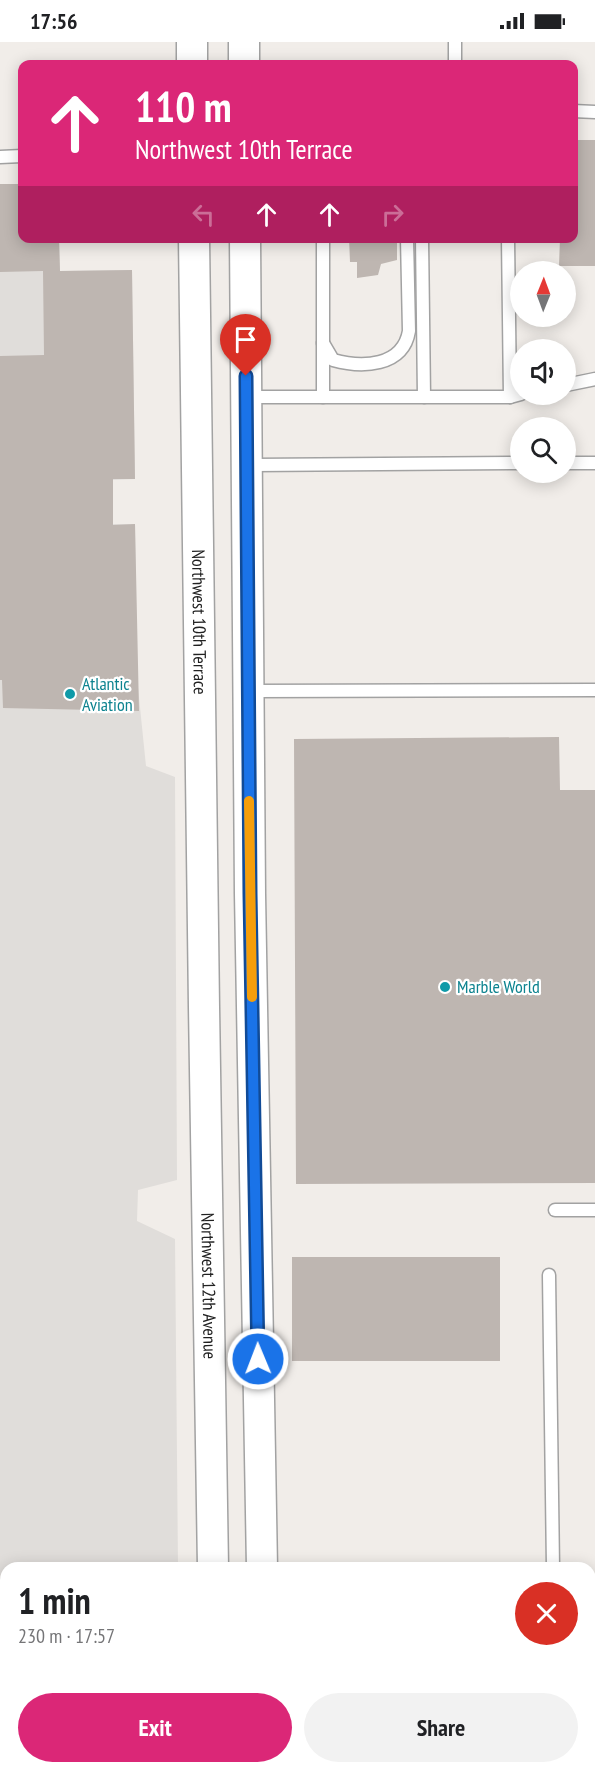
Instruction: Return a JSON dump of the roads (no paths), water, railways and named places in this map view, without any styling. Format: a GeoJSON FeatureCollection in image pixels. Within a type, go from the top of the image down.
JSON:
{"type":"FeatureCollection","features":[{"type":"Feature","properties":{"kind":"street"},"geometry":{"type":"LineString","coordinates":[[192,42],[192,60]]}},
{"type":"Feature","properties":{"kind":"street"},"geometry":{"type":"LineString","coordinates":[[244,42],[244,60]]}},
{"type":"Feature","properties":{"kind":"street","name":"Northwest 10th Terrace"},"geometry":{"type":"LineString","coordinates":[[194,243],[204,1007]]}},
{"type":"Feature","properties":{"kind":"street"},"geometry":{"type":"LineString","coordinates":[[245,243],[250,894],[262,1562]]}},
{"type":"Feature","properties":{"kind":"street"},"geometry":{"type":"LineString","coordinates":[[201,735],[249,733]]}},
{"type":"Feature","properties":{"kind":"street","name":"Northwest 12th Avenue"},"geometry":{"type":"LineString","coordinates":[[204,1007],[213,1562]]}},
{"type":"Feature","properties":{"kind":"lane"},"geometry":{"type":"LineString","coordinates":[[455,42],[455,60]]}},
{"type":"Feature","properties":{"kind":"lane"},"geometry":{"type":"LineString","coordinates":[[578,111],[595,112]]}},
{"type":"Feature","properties":{"kind":"lane"},"geometry":{"type":"LineString","coordinates":[[0,157],[18,156]]}},
{"type":"Feature","properties":{"kind":"lane"},"geometry":{"type":"LineString","coordinates":[[323,243],[323,397]]}},
{"type":"Feature","properties":{"kind":"lane"},"geometry":{"type":"LineString","coordinates":[[323,343],[333,360],[347,364],[383,362],[398,354],[409,331],[408,243]]}},
{"type":"Feature","properties":{"kind":"lane"},"geometry":{"type":"LineString","coordinates":[[422,243],[424,397]]}},
{"type":"Feature","properties":{"kind":"lane"},"geometry":{"type":"LineString","coordinates":[[508,243],[512,339]]}},
{"type":"Feature","properties":{"kind":"lane"},"geometry":{"type":"LineString","coordinates":[[576,383],[595,379]]}},
{"type":"Feature","properties":{"kind":"lane"},"geometry":{"type":"LineString","coordinates":[[247,397],[510,396]]}},
{"type":"Feature","properties":{"kind":"lane"},"geometry":{"type":"LineString","coordinates":[[247,465],[510,463]]}},
{"type":"Feature","properties":{"kind":"lane"},"geometry":{"type":"LineString","coordinates":[[576,463],[595,463]]}},
{"type":"Feature","properties":{"kind":"lane"},"geometry":{"type":"LineString","coordinates":[[249,691],[595,690]]}},
{"type":"Feature","properties":{"kind":"lane"},"geometry":{"type":"LineString","coordinates":[[555,1210],[595,1210]]}},
{"type":"Feature","properties":{"kind":"lane"},"geometry":{"type":"LineString","coordinates":[[549,1275],[553,1562]]}},
{"type":"Feature","properties":{"kind":"place","name":"Atlantic Aviation"},"geometry":{"type":"Point","coordinates":[70,694]}},
{"type":"Feature","properties":{"kind":"place","name":"Marble World"},"geometry":{"type":"Point","coordinates":[445,987]}}]}
